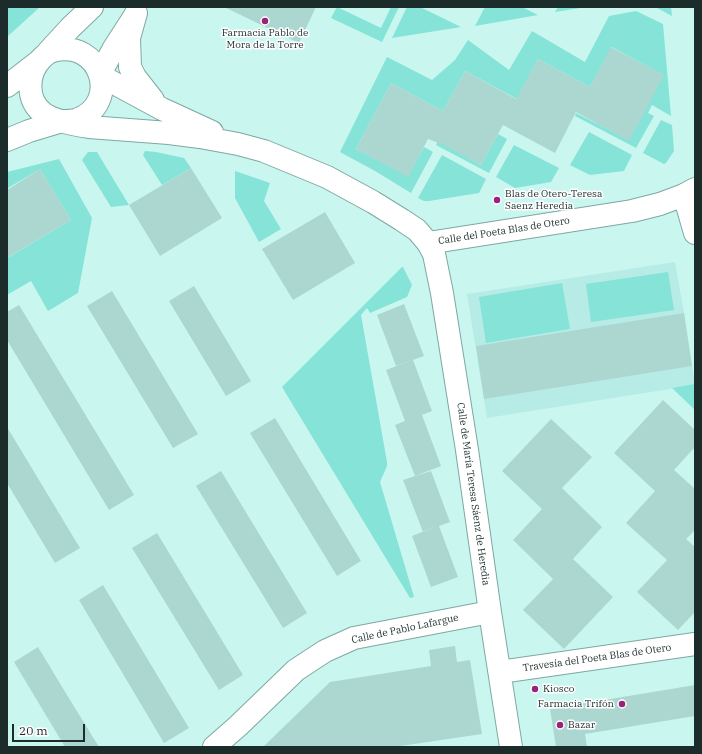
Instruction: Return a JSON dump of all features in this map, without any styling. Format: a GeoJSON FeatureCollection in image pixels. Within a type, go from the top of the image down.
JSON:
{"type":"FeatureCollection","features":[{"type":"Feature","properties":{"kind":"street"},"geometry":{"type":"LineString","coordinates":[[7,86],[44,57],[70,28],[92,7]]}},
{"type":"Feature","properties":{"kind":"street"},"geometry":{"type":"LineString","coordinates":[[7,140],[29,131],[63,121],[74,120],[84,116],[92,110],[98,101],[102,89],[100,75],[114,48],[138,10]]}},
{"type":"Feature","properties":{"kind":"street","name":"Calle del Poeta Blas de Otero"},"geometry":{"type":"LineString","coordinates":[[138,10],[129,38],[130,67],[138,82],[162,109]]}},
{"type":"Feature","properties":{"kind":"street","name":"Calle del Poeta Blas de Otero"},"geometry":{"type":"LineString","coordinates":[[238,144],[162,109],[100,75],[92,60],[83,54],[72,50],[60,49],[44,57],[33,71],[30,82],[31,94],[35,104],[43,113],[53,119],[89,128],[169,133],[200,137],[238,144],[264,151],[327,177],[373,202],[417,230],[428,243],[632,211],[660,204],[690,192]]}},
{"type":"Feature","properties":{"kind":"street"},"geometry":{"type":"LineString","coordinates":[[690,192],[695,233]]}},
{"type":"Feature","properties":{"kind":"street","name":"Calle de María Teresa Sáenz de Heredia"},"geometry":{"type":"LineString","coordinates":[[428,243],[434,254],[442,293],[511,747]]}},
{"type":"Feature","properties":{"kind":"street","name":"Calle de Pablo Lafargue"},"geometry":{"type":"LineString","coordinates":[[214,747],[296,670],[325,650],[354,638],[490,612]]}},
{"type":"Feature","properties":{"kind":"street","name":"Travesía del Poeta Blas de Otero"},"geometry":{"type":"LineString","coordinates":[[500,672],[695,644]]}},
{"type":"Feature","properties":{"kind":"shaded area"},"geometry":{"type":"Polygon","coordinates":[[[7,7],[40,7],[7,37],[7,7]]]}},
{"type":"Feature","properties":{"kind":"shaded area"},"geometry":{"type":"Polygon","coordinates":[[[337,7],[381,28],[391,7],[399,7],[382,42],[331,18],[337,7]]]}},
{"type":"Feature","properties":{"kind":"shaded area"},"geometry":{"type":"Polygon","coordinates":[[[407,7],[420,7],[461,27],[392,38],[407,7]]]}},
{"type":"Feature","properties":{"kind":"shaded area"},"geometry":{"type":"Polygon","coordinates":[[[485,7],[522,7],[538,15],[475,26],[485,7]]]}},
{"type":"Feature","properties":{"kind":"shaded area"},"geometry":{"type":"Polygon","coordinates":[[[558,7],[587,7],[555,12],[558,7]]]}},
{"type":"Feature","properties":{"kind":"shaded area"},"geometry":{"type":"Polygon","coordinates":[[[655,7],[671,7],[672,16],[655,7]]]}},
{"type":"Feature","properties":{"kind":"shaded area"},"geometry":{"type":"Polygon","coordinates":[[[636,11],[663,24],[671,116],[652,105],[648,113],[654,116],[636,148],[575,116],[576,113],[629,140],[663,75],[612,47],[590,87],[538,59],[517,99],[465,71],[443,111],[391,83],[356,149],[408,176],[424,147],[433,152],[411,193],[340,152],[387,57],[432,80],[455,60],[468,40],[509,70],[532,31],[585,62],[609,16],[636,11]]]}},
{"type":"Feature","properties":{"kind":"shaded area"},"geometry":{"type":"Polygon","coordinates":[[[661,120],[672,125],[674,151],[664,164],[643,153],[661,120]]]}},
{"type":"Feature","properties":{"kind":"shaded area"},"geometry":{"type":"Polygon","coordinates":[[[589,132],[632,155],[624,171],[590,175],[570,165],[589,132]]]}},
{"type":"Feature","properties":{"kind":"shaded area"},"geometry":{"type":"Polygon","coordinates":[[[498,134],[507,139],[489,173],[436,145],[438,141],[481,165],[498,134]]]}},
{"type":"Feature","properties":{"kind":"shaded area"},"geometry":{"type":"Polygon","coordinates":[[[514,145],[559,168],[551,182],[515,188],[496,177],[514,145]]]}},
{"type":"Feature","properties":{"kind":"shaded area"},"geometry":{"type":"Polygon","coordinates":[[[145,151],[184,158],[191,168],[162,185],[143,155],[145,151]]]}},
{"type":"Feature","properties":{"kind":"shaded area"},"geometry":{"type":"Polygon","coordinates":[[[88,152],[97,152],[129,205],[111,207],[82,160],[88,152]]]}},
{"type":"Feature","properties":{"kind":"shaded area"},"geometry":{"type":"Polygon","coordinates":[[[442,155],[486,179],[479,193],[429,201],[424,201],[418,198],[442,155]]]}},
{"type":"Feature","properties":{"kind":"shaded area"},"geometry":{"type":"Polygon","coordinates":[[[59,159],[92,218],[78,293],[48,311],[31,281],[7,295],[7,255],[9,257],[71,220],[40,169],[8,188],[7,172],[59,159]]]}},
{"type":"Feature","properties":{"kind":"shaded area"},"geometry":{"type":"Polygon","coordinates":[[[235,171],[270,183],[264,201],[281,229],[259,242],[235,198],[235,171]]]}},
{"type":"Feature","properties":{"kind":"shaded area"},"geometry":{"type":"Polygon","coordinates":[[[675,262],[695,385],[487,418],[467,294],[675,262]]]}},
{"type":"Feature","properties":{"kind":"shaded area"},"geometry":{"type":"Polygon","coordinates":[[[402,267],[412,285],[407,297],[370,313],[367,308],[361,315],[387,462],[387,466],[380,482],[414,597],[410,598],[282,387],[402,267]]]}},
{"type":"Feature","properties":{"kind":"shaded area"},"geometry":{"type":"Polygon","coordinates":[[[668,272],[674,310],[591,322],[586,284],[668,272]]]}},
{"type":"Feature","properties":{"kind":"shaded area"},"geometry":{"type":"Polygon","coordinates":[[[562,283],[570,329],[486,343],[479,297],[562,283]]]}},
{"type":"Feature","properties":{"kind":"shaded area"},"geometry":{"type":"Polygon","coordinates":[[[695,384],[695,410],[672,388],[695,384]]]}},
{"type":"Feature","properties":{"kind":"building"},"geometry":{"type":"Polygon","coordinates":[[[224,7],[316,7],[299,43],[224,7]]]}},
{"type":"Feature","properties":{"kind":"building"},"geometry":{"type":"Polygon","coordinates":[[[611,47],[664,75],[629,141],[576,112],[555,153],[503,125],[481,165],[444,145],[428,139],[408,177],[356,149],[391,83],[443,111],[465,71],[516,99],[538,59],[590,87],[611,47]]]}},
{"type":"Feature","properties":{"kind":"building"},"geometry":{"type":"Polygon","coordinates":[[[191,168],[222,218],[160,256],[129,205],[191,168]]]}},
{"type":"Feature","properties":{"kind":"building"},"geometry":{"type":"Polygon","coordinates":[[[40,169],[71,220],[7,258],[7,190],[40,169]]]}},
{"type":"Feature","properties":{"kind":"building"},"geometry":{"type":"Polygon","coordinates":[[[325,212],[355,263],[293,300],[262,249],[325,212]]]}},
{"type":"Feature","properties":{"kind":"building"},"geometry":{"type":"Polygon","coordinates":[[[194,286],[251,381],[226,396],[169,301],[194,286]]]}},
{"type":"Feature","properties":{"kind":"building"},"geometry":{"type":"Polygon","coordinates":[[[112,291],[198,434],[173,448],[87,306],[112,291]]]}},
{"type":"Feature","properties":{"kind":"building"},"geometry":{"type":"Polygon","coordinates":[[[404,304],[424,356],[396,366],[377,315],[404,304]]]}},
{"type":"Feature","properties":{"kind":"building"},"geometry":{"type":"Polygon","coordinates":[[[19,305],[134,495],[109,510],[7,340],[7,312],[19,305]]]}},
{"type":"Feature","properties":{"kind":"building"},"geometry":{"type":"Polygon","coordinates":[[[684,313],[692,366],[484,399],[476,346],[684,313]]]}},
{"type":"Feature","properties":{"kind":"building"},"geometry":{"type":"Polygon","coordinates":[[[413,360],[432,411],[422,415],[441,466],[415,476],[395,425],[405,421],[386,370],[413,360]]]}},
{"type":"Feature","properties":{"kind":"building"},"geometry":{"type":"Polygon","coordinates":[[[663,400],[695,430],[695,447],[674,470],[695,489],[695,530],[686,539],[695,547],[695,612],[678,630],[637,592],[667,560],[626,523],[655,491],[614,453],[663,400]]]}},
{"type":"Feature","properties":{"kind":"building"},"geometry":{"type":"Polygon","coordinates":[[[275,418],[361,561],[337,576],[250,433],[275,418]]]}},
{"type":"Feature","properties":{"kind":"building"},"geometry":{"type":"Polygon","coordinates":[[[551,419],[592,457],[562,488],[602,527],[573,559],[613,597],[564,649],[523,610],[553,579],[513,540],[542,509],[502,471],[551,419]]]}},
{"type":"Feature","properties":{"kind":"building"},"geometry":{"type":"Polygon","coordinates":[[[7,427],[80,548],[55,563],[7,483],[7,427]]]}},
{"type":"Feature","properties":{"kind":"building"},"geometry":{"type":"Polygon","coordinates":[[[221,471],[307,613],[283,628],[196,486],[221,471]]]}},
{"type":"Feature","properties":{"kind":"building"},"geometry":{"type":"Polygon","coordinates":[[[431,471],[450,522],[439,526],[458,577],[431,587],[412,536],[423,532],[403,480],[431,471]]]}},
{"type":"Feature","properties":{"kind":"building"},"geometry":{"type":"Polygon","coordinates":[[[157,533],[243,675],[219,690],[132,548],[157,533]]]}},
{"type":"Feature","properties":{"kind":"building"},"geometry":{"type":"Polygon","coordinates":[[[103,585],[189,728],[164,743],[79,600],[103,585]]]}},
{"type":"Feature","properties":{"kind":"building"},"geometry":{"type":"Polygon","coordinates":[[[455,646],[457,662],[470,660],[482,734],[394,747],[263,747],[330,682],[431,666],[429,650],[455,646]]]}},
{"type":"Feature","properties":{"kind":"building"},"geometry":{"type":"Polygon","coordinates":[[[38,647],[99,747],[65,747],[14,662],[38,647]]]}},
{"type":"Feature","properties":{"kind":"building"},"geometry":{"type":"Polygon","coordinates":[[[695,685],[695,716],[585,734],[587,747],[556,747],[550,709],[695,685]]]}},
{"type":"Feature","properties":{"kind":"place","name":"Farmacia Pablo de Mora de la Torre"},"geometry":{"type":"Point","coordinates":[265,21]}},
{"type":"Feature","properties":{"kind":"place","name":"Blas de Otero-Teresa Saenz Heredia"},"geometry":{"type":"Point","coordinates":[497,200]}},
{"type":"Feature","properties":{"kind":"place","name":"Kiosco"},"geometry":{"type":"Point","coordinates":[535,689]}},
{"type":"Feature","properties":{"kind":"place","name":"Farmacia Trifón"},"geometry":{"type":"Point","coordinates":[622,704]}},
{"type":"Feature","properties":{"kind":"place","name":"Bazar"},"geometry":{"type":"Point","coordinates":[560,725]}}]}
